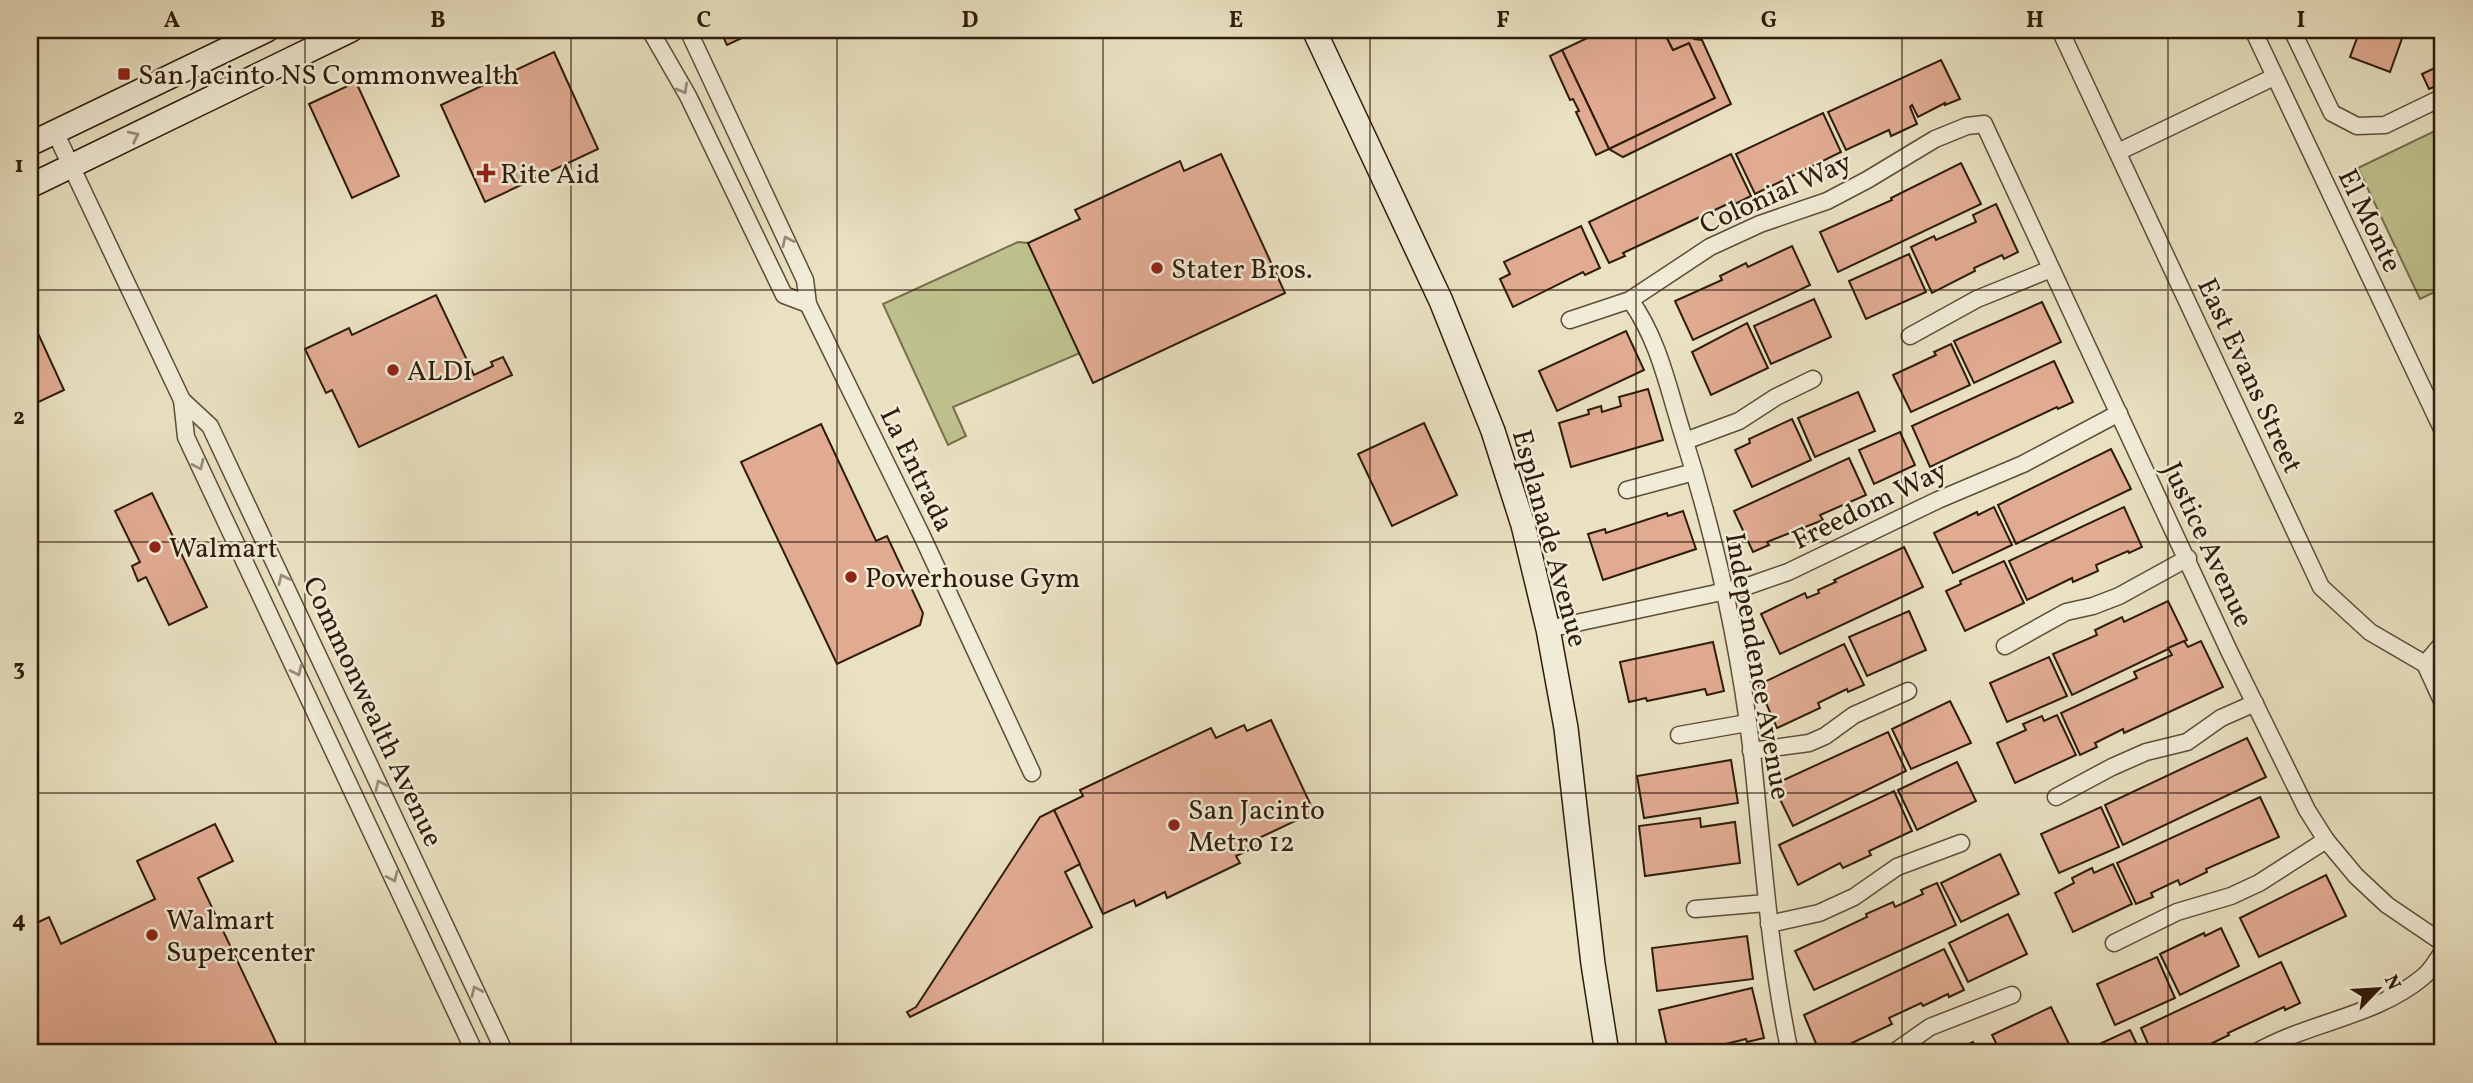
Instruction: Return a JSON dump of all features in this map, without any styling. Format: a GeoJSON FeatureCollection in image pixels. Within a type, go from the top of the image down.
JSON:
{"type":"FeatureCollection","features":[{"type":"Feature","properties":{"kind":"main road"},"geometry":{"type":"LineString","coordinates":[[30,144],[267,30]]}},
{"type":"Feature","properties":{"kind":"main road"},"geometry":{"type":"LineString","coordinates":[[30,186],[351,30]]}},
{"type":"Feature","properties":{"kind":"main road","name":"Esplanade Avenue"},"geometry":{"type":"LineString","coordinates":[[1314,30],[1441,301],[1493,431],[1523,525],[1548,629],[1566,728],[1593,964],[1607,1053]]}},
{"type":"Feature","properties":{"kind":"street"},"geometry":{"type":"LineString","coordinates":[[650,30],[688,96],[784,295],[808,304]]}},
{"type":"Feature","properties":{"kind":"street","name":"La Entrada"},"geometry":{"type":"LineString","coordinates":[[688,30],[806,280],[808,304],[922,536],[1032,772]]}},
{"type":"Feature","properties":{"kind":"street","name":"East Evans Street"},"geometry":{"type":"LineString","coordinates":[[2060,30],[2321,587],[2370,632],[2425,664]]}},
{"type":"Feature","properties":{"kind":"street","name":"El Monte"},"geometry":{"type":"LineString","coordinates":[[2253,30],[2443,431]]}},
{"type":"Feature","properties":{"kind":"street"},"geometry":{"type":"LineString","coordinates":[[2292,30],[2332,113],[2357,126],[2385,125],[2443,97]]}},
{"type":"Feature","properties":{"kind":"street"},"geometry":{"type":"LineString","coordinates":[[2118,152],[2274,77]]}},
{"type":"Feature","properties":{"kind":"street","name":"Justice Avenue"},"geometry":{"type":"LineString","coordinates":[[1983,124],[2302,799],[2326,840],[2357,876],[2387,905],[2443,943]]}},
{"type":"Feature","properties":{"kind":"street","name":"Colonial Way"},"geometry":{"type":"LineString","coordinates":[[1570,320],[1630,300],[1710,247],[1760,224],[1827,201],[1936,139],[1983,124]]}},
{"type":"Feature","properties":{"kind":"street","name":"Commonwealth Avenue"},"geometry":{"type":"LineString","coordinates":[[55,132],[182,400],[186,437],[475,1053]]}},
{"type":"Feature","properties":{"kind":"street"},"geometry":{"type":"LineString","coordinates":[[1910,336],[1977,299],[2051,269]]}},
{"type":"Feature","properties":{"kind":"street","name":"Independence Avenue"},"geometry":{"type":"LineString","coordinates":[[1630,300],[1643,318],[1651,337],[1685,441],[1723,592],[1747,723],[1766,903],[1790,1053]]}},
{"type":"Feature","properties":{"kind":"street"},"geometry":{"type":"LineString","coordinates":[[1685,441],[1739,421],[1776,397],[1813,379]]}},
{"type":"Feature","properties":{"kind":"street","name":"Commonwealth Avenue"},"geometry":{"type":"LineString","coordinates":[[182,400],[210,426],[505,1053]]}},
{"type":"Feature","properties":{"kind":"street","name":"Freedom Way"},"geometry":{"type":"LineString","coordinates":[[1548,629],[1745,587],[1788,572],[1915,510],[2023,464],[2119,413]]}},
{"type":"Feature","properties":{"kind":"street"},"geometry":{"type":"LineString","coordinates":[[1628,490],[1694,471]]}},
{"type":"Feature","properties":{"kind":"street"},"geometry":{"type":"LineString","coordinates":[[2005,646],[2066,611],[2093,606],[2119,596],[2188,558]]}},
{"type":"Feature","properties":{"kind":"street"},"geometry":{"type":"LineString","coordinates":[[2443,643],[2425,664],[2443,703]]}},
{"type":"Feature","properties":{"kind":"street"},"geometry":{"type":"LineString","coordinates":[[1751,751],[1809,743],[1825,736],[1854,715],[1908,691]]}},
{"type":"Feature","properties":{"kind":"street"},"geometry":{"type":"LineString","coordinates":[[2056,797],[2146,752],[2187,741],[2221,718],[2255,703]]}},
{"type":"Feature","properties":{"kind":"street"},"geometry":{"type":"LineString","coordinates":[[1679,735],[1747,723]]}},
{"type":"Feature","properties":{"kind":"street"},"geometry":{"type":"LineString","coordinates":[[2115,943],[2177,912],[2259,883],[2326,840]]}},
{"type":"Feature","properties":{"kind":"street"},"geometry":{"type":"LineString","coordinates":[[1769,924],[1819,913],[1854,897],[1897,867],[1961,843]]}},
{"type":"Feature","properties":{"kind":"street"},"geometry":{"type":"LineString","coordinates":[[1695,909],[1766,903]]}},
{"type":"Feature","properties":{"kind":"street"},"geometry":{"type":"LineString","coordinates":[[2255,1053],[2294,1035],[2390,999],[2425,976],[2443,951]]}},
{"type":"Feature","properties":{"kind":"street"},"geometry":{"type":"LineString","coordinates":[[1893,1053],[1930,1027],[2012,995]]}},
{"type":"Feature","properties":{"kind":"green space"},"geometry":{"type":"Polygon","coordinates":[[[2443,127],[2443,288],[2420,299],[2358,168],[2443,127]]]}},
{"type":"Feature","properties":{"kind":"green space"},"geometry":{"type":"Polygon","coordinates":[[[1018,242],[1028,243],[1080,353],[953,407],[966,436],[948,445],[883,304],[1018,242]]]}},
{"type":"Feature","properties":{"kind":"building"},"geometry":{"type":"Polygon","coordinates":[[[720,30],[759,30],[727,45],[720,30]]]}},
{"type":"Feature","properties":{"kind":"building"},"geometry":{"type":"Polygon","coordinates":[[[1604,30],[1663,30],[1673,50],[1689,43],[1715,98],[1609,149],[1562,50],[1604,30]]]}},
{"type":"Feature","properties":{"kind":"building"},"geometry":{"type":"Polygon","coordinates":[[[1663,30],[1690,30],[1694,39],[1702,40],[1731,104],[1623,157],[1609,149],[1715,98],[1689,43],[1673,50],[1663,30]]]}},
{"type":"Feature","properties":{"kind":"building"},"geometry":{"type":"Polygon","coordinates":[[[2360,30],[2405,30],[2390,72],[2350,57],[2360,30]]]}},
{"type":"Feature","properties":{"kind":"building"},"geometry":{"type":"Polygon","coordinates":[[[1562,50],[1609,149],[1596,155],[1576,112],[1579,111],[1573,99],[1570,100],[1550,56],[1562,50]]]}},
{"type":"Feature","properties":{"kind":"building"},"geometry":{"type":"Polygon","coordinates":[[[554,52],[598,149],[485,202],[441,105],[554,52]]]}},
{"type":"Feature","properties":{"kind":"building"},"geometry":{"type":"Polygon","coordinates":[[[1941,60],[1960,99],[1945,103],[1918,117],[1912,105],[1910,107],[1917,124],[1891,136],[1889,130],[1846,150],[1828,112],[1941,60]]]}},
{"type":"Feature","properties":{"kind":"building"},"geometry":{"type":"Polygon","coordinates":[[[2443,64],[2443,83],[2429,89],[2422,74],[2443,64]]]}},
{"type":"Feature","properties":{"kind":"building"},"geometry":{"type":"Polygon","coordinates":[[[356,82],[399,176],[352,198],[309,104],[356,82]]]}},
{"type":"Feature","properties":{"kind":"building"},"geometry":{"type":"Polygon","coordinates":[[[1823,113],[1841,152],[1755,194],[1736,154],[1823,113]]]}},
{"type":"Feature","properties":{"kind":"building","name":"Stater Bros."},"geometry":{"type":"Polygon","coordinates":[[[1221,154],[1285,293],[1093,383],[1028,243],[1080,219],[1075,210],[1180,161],[1184,171],[1221,154]]]}},
{"type":"Feature","properties":{"kind":"building"},"geometry":{"type":"Polygon","coordinates":[[[1731,154],[1751,196],[1735,204],[1734,201],[1623,253],[1625,256],[1609,263],[1589,222],[1731,154]]]}},
{"type":"Feature","properties":{"kind":"building"},"geometry":{"type":"Polygon","coordinates":[[[1961,163],[1981,204],[1838,272],[1820,232],[1892,200],[1891,198],[1961,163]]]}},
{"type":"Feature","properties":{"kind":"building"},"geometry":{"type":"Polygon","coordinates":[[[1996,204],[2018,252],[2004,259],[2002,255],[1974,268],[1975,271],[1932,293],[1911,247],[1934,236],[1936,240],[1976,222],[1973,215],[1996,204]]]}},
{"type":"Feature","properties":{"kind":"building"},"geometry":{"type":"Polygon","coordinates":[[[1581,226],[1600,268],[1585,275],[1583,272],[1513,307],[1500,279],[1510,274],[1504,262],[1581,226]]]}},
{"type":"Feature","properties":{"kind":"building"},"geometry":{"type":"Polygon","coordinates":[[[1792,246],[1810,285],[1693,340],[1675,301],[1722,280],[1720,276],[1746,263],[1748,267],[1792,246]]]}},
{"type":"Feature","properties":{"kind":"building"},"geometry":{"type":"Polygon","coordinates":[[[1909,254],[1926,292],[1866,319],[1849,281],[1909,254]]]}},
{"type":"Feature","properties":{"kind":"building","name":"ALDI"},"geometry":{"type":"Polygon","coordinates":[[[436,295],[474,375],[493,366],[491,362],[503,357],[512,375],[359,447],[332,390],[326,393],[305,349],[349,328],[352,335],[436,295]]]}},
{"type":"Feature","properties":{"kind":"building"},"geometry":{"type":"Polygon","coordinates":[[[1814,299],[1831,337],[1771,364],[1754,326],[1814,299]]]}},
{"type":"Feature","properties":{"kind":"building"},"geometry":{"type":"Polygon","coordinates":[[[2042,302],[2061,342],[1974,383],[1954,341],[2042,302]]]}},
{"type":"Feature","properties":{"kind":"building"},"geometry":{"type":"Polygon","coordinates":[[[30,316],[64,390],[30,406],[30,316]]]}},
{"type":"Feature","properties":{"kind":"building"},"geometry":{"type":"Polygon","coordinates":[[[1747,323],[1768,368],[1711,395],[1692,352],[1747,323]]]}},
{"type":"Feature","properties":{"kind":"building"},"geometry":{"type":"Polygon","coordinates":[[[1626,331],[1644,370],[1557,411],[1539,371],[1626,331]]]}},
{"type":"Feature","properties":{"kind":"building"},"geometry":{"type":"Polygon","coordinates":[[[1951,344],[1970,385],[1911,412],[1893,375],[1936,355],[1934,352],[1951,344]]]}},
{"type":"Feature","properties":{"kind":"building"},"geometry":{"type":"Polygon","coordinates":[[[2054,361],[2073,402],[1930,467],[1912,426],[2054,361]]]}},
{"type":"Feature","properties":{"kind":"building"},"geometry":{"type":"Polygon","coordinates":[[[1648,389],[1663,440],[1571,467],[1559,423],[1589,414],[1588,410],[1601,406],[1602,412],[1621,406],[1619,397],[1648,389]]]}},
{"type":"Feature","properties":{"kind":"building"},"geometry":{"type":"Polygon","coordinates":[[[1858,392],[1875,431],[1815,457],[1798,418],[1858,392]]]}},
{"type":"Feature","properties":{"kind":"building"},"geometry":{"type":"Polygon","coordinates":[[[1792,419],[1811,460],[1752,487],[1735,450],[1750,443],[1749,439],[1792,419]]]}},
{"type":"Feature","properties":{"kind":"building"},"geometry":{"type":"Polygon","coordinates":[[[1424,423],[1457,495],[1392,526],[1358,454],[1424,423]]]}},
{"type":"Feature","properties":{"kind":"building","name":"Powerhouse Gym"},"geometry":{"type":"Polygon","coordinates":[[[821,424],[876,541],[887,536],[923,613],[920,625],[837,664],[741,462],[821,424]]]}},
{"type":"Feature","properties":{"kind":"building"},"geometry":{"type":"Polygon","coordinates":[[[1900,432],[1915,465],[1874,484],[1859,450],[1900,432]]]}},
{"type":"Feature","properties":{"kind":"building"},"geometry":{"type":"Polygon","coordinates":[[[2111,449],[2131,489],[2016,544],[1998,505],[2111,449]]]}},
{"type":"Feature","properties":{"kind":"building"},"geometry":{"type":"Polygon","coordinates":[[[1849,458],[1866,495],[1820,515],[1823,520],[1767,542],[1769,545],[1753,552],[1734,511],[1849,458]]]}},
{"type":"Feature","properties":{"kind":"building","name":"Walmart"},"geometry":{"type":"Polygon","coordinates":[[[152,493],[207,607],[169,625],[146,577],[138,581],[132,566],[140,562],[115,511],[152,493]]]}},
{"type":"Feature","properties":{"kind":"building"},"geometry":{"type":"Polygon","coordinates":[[[1994,507],[2012,545],[1953,573],[1934,533],[1977,512],[1978,515],[1994,507]]]}},
{"type":"Feature","properties":{"kind":"building"},"geometry":{"type":"Polygon","coordinates":[[[2124,507],[2142,547],[2096,565],[2098,571],[2073,582],[2072,578],[2027,600],[2009,561],[2124,507]]]}},
{"type":"Feature","properties":{"kind":"building"},"geometry":{"type":"Polygon","coordinates":[[[1683,511],[1696,549],[1603,580],[1588,534],[1605,529],[1606,533],[1667,513],[1668,516],[1683,511]]]}},
{"type":"Feature","properties":{"kind":"building"},"geometry":{"type":"Polygon","coordinates":[[[1904,547],[1923,587],[1780,654],[1761,614],[1805,593],[1807,598],[1819,593],[1818,590],[1836,582],[1834,580],[1904,547]]]}},
{"type":"Feature","properties":{"kind":"building"},"geometry":{"type":"Polygon","coordinates":[[[2004,561],[2024,603],[1965,631],[1946,591],[1961,584],[1960,581],[2004,561]]]}},
{"type":"Feature","properties":{"kind":"building"},"geometry":{"type":"Polygon","coordinates":[[[2168,601],[2187,640],[2072,695],[2053,654],[2097,635],[2095,630],[2122,617],[2124,622],[2168,601]]]}},
{"type":"Feature","properties":{"kind":"building"},"geometry":{"type":"Polygon","coordinates":[[[1909,611],[1926,650],[1867,676],[1849,637],[1909,611]]]}},
{"type":"Feature","properties":{"kind":"building"},"geometry":{"type":"Polygon","coordinates":[[[2184,641],[2188,647],[2201,641],[2223,687],[2124,733],[2123,729],[2095,743],[2097,747],[2080,755],[2061,713],[2137,678],[2134,672],[2172,655],[2168,648],[2184,641]]]}},
{"type":"Feature","properties":{"kind":"building"},"geometry":{"type":"Polygon","coordinates":[[[1713,642],[1724,691],[1707,695],[1705,689],[1629,702],[1620,662],[1713,642]]]}},
{"type":"Feature","properties":{"kind":"building"},"geometry":{"type":"Polygon","coordinates":[[[1844,644],[1864,685],[1848,692],[1847,689],[1818,703],[1820,708],[1777,728],[1758,685],[1844,644]]]}},
{"type":"Feature","properties":{"kind":"building"},"geometry":{"type":"Polygon","coordinates":[[[2049,657],[2067,696],[2007,722],[1990,683],[2049,657]]]}},
{"type":"Feature","properties":{"kind":"building"},"geometry":{"type":"Polygon","coordinates":[[[1950,701],[1971,743],[1911,769],[1892,729],[1950,701]]]}},
{"type":"Feature","properties":{"kind":"building"},"geometry":{"type":"Polygon","coordinates":[[[2057,715],[2076,755],[2015,783],[1997,743],[2026,730],[2023,724],[2042,716],[2044,721],[2057,715]]]}},
{"type":"Feature","properties":{"kind":"building","name":"San Jacinto Metro 12"},"geometry":{"type":"Polygon","coordinates":[[[1271,720],[1314,812],[1259,838],[1262,844],[1236,856],[1240,863],[1167,898],[1165,892],[1136,906],[1134,900],[1103,914],[1054,810],[1083,796],[1080,790],[1211,728],[1216,738],[1244,725],[1247,731],[1271,720]]]}},
{"type":"Feature","properties":{"kind":"building"},"geometry":{"type":"Polygon","coordinates":[[[1888,732],[1906,771],[1793,826],[1773,785],[1888,732]]]}},
{"type":"Feature","properties":{"kind":"building"},"geometry":{"type":"Polygon","coordinates":[[[2247,738],[2266,777],[2123,845],[2105,805],[2247,738]]]}},
{"type":"Feature","properties":{"kind":"building"},"geometry":{"type":"Polygon","coordinates":[[[1731,760],[1738,803],[1644,818],[1637,776],[1731,760]]]}},
{"type":"Feature","properties":{"kind":"building"},"geometry":{"type":"Polygon","coordinates":[[[1957,762],[1976,801],[1917,830],[1898,790],[1957,762]]]}},
{"type":"Feature","properties":{"kind":"building"},"geometry":{"type":"Polygon","coordinates":[[[1894,791],[1912,831],[1869,851],[1871,855],[1843,868],[1840,863],[1798,885],[1779,845],[1894,791]]]}},
{"type":"Feature","properties":{"kind":"building"},"geometry":{"type":"Polygon","coordinates":[[[2260,797],[2279,837],[2206,869],[2207,872],[2180,885],[2178,880],[2151,893],[2153,897],[2136,904],[2117,863],[2260,797]]]}},
{"type":"Feature","properties":{"kind":"building"},"geometry":{"type":"Polygon","coordinates":[[[2101,807],[2119,847],[2059,873],[2041,834],[2101,807]]]}},
{"type":"Feature","properties":{"kind":"building"},"geometry":{"type":"Polygon","coordinates":[[[1054,810],[1080,864],[1065,872],[1092,927],[910,1017],[907,1012],[916,1007],[1040,817],[1054,810]]]}},
{"type":"Feature","properties":{"kind":"building"},"geometry":{"type":"Polygon","coordinates":[[[1700,818],[1701,827],[1735,822],[1740,863],[1645,876],[1639,826],[1700,818]]]}},
{"type":"Feature","properties":{"kind":"building","name":"Walmart Supercenter"},"geometry":{"type":"Polygon","coordinates":[[[215,824],[233,861],[198,878],[281,1053],[30,1053],[30,926],[49,917],[61,944],[155,899],[137,861],[215,824]]]}},
{"type":"Feature","properties":{"kind":"building"},"geometry":{"type":"Polygon","coordinates":[[[2000,854],[2019,894],[1961,922],[1941,883],[2000,854]]]}},
{"type":"Feature","properties":{"kind":"building"},"geometry":{"type":"Polygon","coordinates":[[[2113,864],[2132,904],[2073,932],[2055,893],[2074,883],[2072,878],[2092,868],[2094,873],[2113,864]]]}},
{"type":"Feature","properties":{"kind":"building"},"geometry":{"type":"Polygon","coordinates":[[[2326,875],[2346,916],[2259,957],[2240,918],[2326,875]]]}},
{"type":"Feature","properties":{"kind":"building"},"geometry":{"type":"Polygon","coordinates":[[[1937,883],[1956,925],[1814,990],[1795,951],[1867,917],[1866,914],[1893,902],[1895,907],[1923,894],[1921,890],[1937,883]]]}},
{"type":"Feature","properties":{"kind":"building"},"geometry":{"type":"Polygon","coordinates":[[[2008,914],[2027,954],[1968,982],[1949,943],[2008,914]]]}},
{"type":"Feature","properties":{"kind":"building"},"geometry":{"type":"Polygon","coordinates":[[[2221,928],[2239,966],[2180,995],[2160,954],[2221,928]]]}},
{"type":"Feature","properties":{"kind":"building"},"geometry":{"type":"Polygon","coordinates":[[[1747,936],[1753,979],[1657,991],[1652,948],[1747,936]]]}},
{"type":"Feature","properties":{"kind":"building"},"geometry":{"type":"Polygon","coordinates":[[[1944,949],[1964,990],[1923,1006],[1921,1003],[1889,1018],[1892,1024],[1831,1053],[1820,1053],[1804,1015],[1944,949]]]}},
{"type":"Feature","properties":{"kind":"building"},"geometry":{"type":"Polygon","coordinates":[[[2157,957],[2175,998],[2115,1025],[2097,984],[2157,957]]]}},
{"type":"Feature","properties":{"kind":"building"},"geometry":{"type":"Polygon","coordinates":[[[2281,962],[2300,1003],[2285,1010],[2284,1007],[2192,1053],[2152,1053],[2141,1028],[2281,962]]]}},
{"type":"Feature","properties":{"kind":"building"},"geometry":{"type":"Polygon","coordinates":[[[1752,988],[1764,1038],[1747,1042],[1746,1039],[1689,1053],[1685,1053],[1683,1048],[1668,1051],[1659,1010],[1752,988]]]}},
{"type":"Feature","properties":{"kind":"building"},"geometry":{"type":"Polygon","coordinates":[[[2051,1007],[2070,1046],[2056,1053],[2001,1053],[1992,1035],[2051,1007]]]}},
{"type":"Feature","properties":{"kind":"building"},"geometry":{"type":"Polygon","coordinates":[[[2130,1030],[2141,1053],[2084,1051],[2130,1030]]]}},
{"type":"Feature","properties":{"kind":"building"},"geometry":{"type":"Polygon","coordinates":[[[1973,1042],[1978,1053],[1958,1053],[1958,1049],[1973,1042]]]}},
{"type":"Feature","properties":{"kind":"place","name":"San Jacinto NS Commonwealth"},"geometry":{"type":"Point","coordinates":[124,74]}},
{"type":"Feature","properties":{"kind":"place","name":"Rite Aid"},"geometry":{"type":"Point","coordinates":[486,173]}},
{"type":"Feature","properties":{"kind":"place","name":"Stater Bros."},"geometry":{"type":"Point","coordinates":[1157,268]}},
{"type":"Feature","properties":{"kind":"place","name":"ALDI"},"geometry":{"type":"Point","coordinates":[393,370]}},
{"type":"Feature","properties":{"kind":"place","name":"Walmart"},"geometry":{"type":"Point","coordinates":[155,547]}},
{"type":"Feature","properties":{"kind":"place","name":"Powerhouse Gym"},"geometry":{"type":"Point","coordinates":[851,577]}},
{"type":"Feature","properties":{"kind":"place","name":"San Jacinto Metro 12"},"geometry":{"type":"Point","coordinates":[1174,825]}},
{"type":"Feature","properties":{"kind":"place","name":"Walmart Supercenter"},"geometry":{"type":"Point","coordinates":[152,935]}}]}
